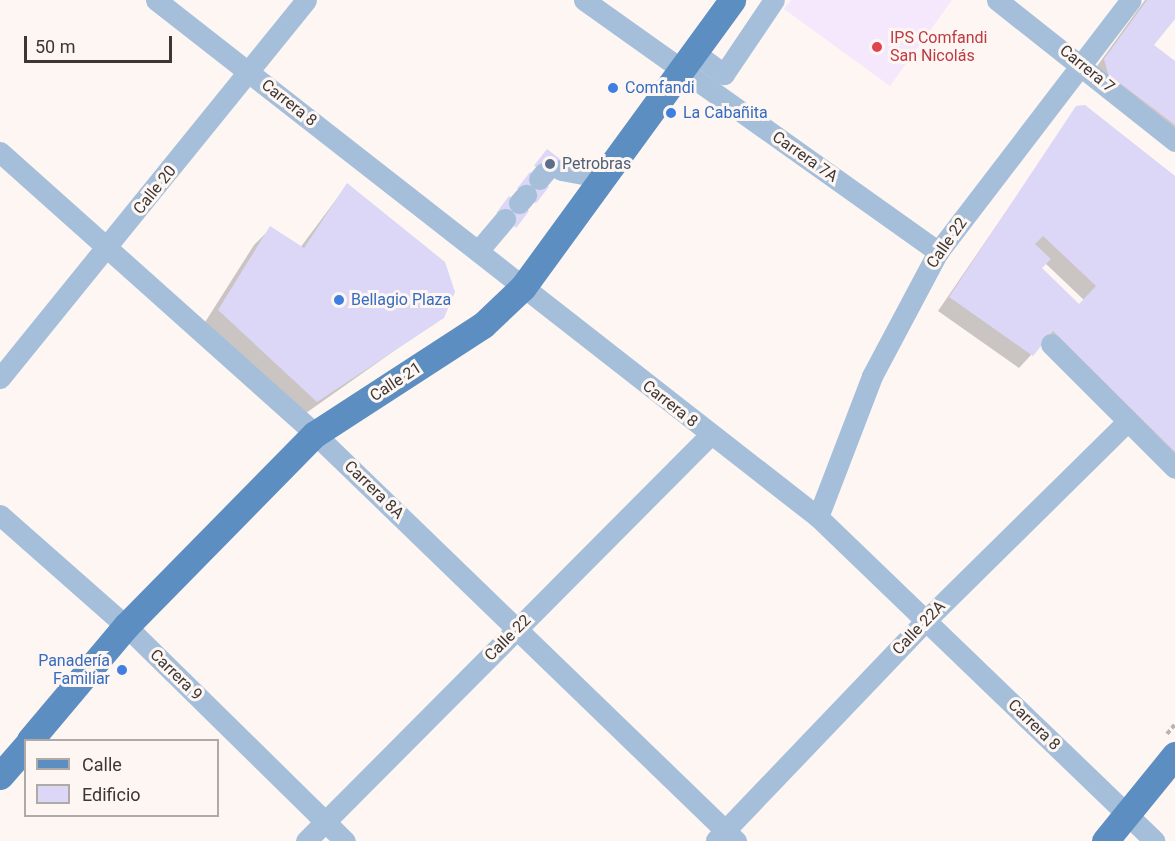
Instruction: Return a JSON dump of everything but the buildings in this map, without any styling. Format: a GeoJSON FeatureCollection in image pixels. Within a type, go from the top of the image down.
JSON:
{"type":"FeatureCollection","features":[{"type":"Feature","properties":{"kind":"main road","name":"Calle 21"},"geometry":{"type":"LineString","coordinates":[[32,739],[126,626],[315,434],[483,325],[523,287],[732,0]]}},
{"type":"Feature","properties":{"kind":"main road"},"geometry":{"type":"LineString","coordinates":[[0,776],[24,748]]}},
{"type":"Feature","properties":{"kind":"main road"},"geometry":{"type":"LineString","coordinates":[[1105,841],[1129,815],[1175,755]]}},
{"type":"Feature","properties":{"kind":"street","name":"Carrera 8"},"geometry":{"type":"LineString","coordinates":[[156,0],[710,435],[818,517],[1155,841]]}},
{"type":"Feature","properties":{"kind":"street","name":"Calle 20"},"geometry":{"type":"LineString","coordinates":[[0,378],[251,73],[306,0]]}},
{"type":"Feature","properties":{"kind":"street","name":"Carrera 7A"},"geometry":{"type":"LineString","coordinates":[[584,0],[689,62],[938,252]]}},
{"type":"Feature","properties":{"kind":"street"},"geometry":{"type":"LineString","coordinates":[[689,62],[724,74],[774,0]]}},
{"type":"Feature","properties":{"kind":"street","name":"Carrera 7"},"geometry":{"type":"LineString","coordinates":[[998,0],[1084,66],[1175,141]]}},
{"type":"Feature","properties":{"kind":"street","name":"Calle 22"},"geometry":{"type":"LineString","coordinates":[[818,517],[872,376],[938,252],[1084,66],[1131,0]]}},
{"type":"Feature","properties":{"kind":"street","name":"Carrera 8A"},"geometry":{"type":"LineString","coordinates":[[0,152],[315,434],[519,627],[725,838]]}},
{"type":"Feature","properties":{"kind":"street"},"geometry":{"type":"LineString","coordinates":[[478,251],[532,190],[604,178]]}},
{"type":"Feature","properties":{"kind":"street"},"geometry":{"type":"LineString","coordinates":[[1051,344],[1175,468]]}},
{"type":"Feature","properties":{"kind":"street","name":"Calle 22A"},"geometry":{"type":"LineString","coordinates":[[725,838],[925,621],[1128,421]]}},
{"type":"Feature","properties":{"kind":"street","name":"Calle 22"},"geometry":{"type":"LineString","coordinates":[[306,841],[710,435]]}},
{"type":"Feature","properties":{"kind":"street","name":"Carrera 9"},"geometry":{"type":"LineString","coordinates":[[0,515],[126,626],[345,841]]}},
{"type":"Feature","properties":{"kind":"shaded area","name":"IPS Comfandi San Nicolás"},"geometry":{"type":"Polygon","coordinates":[[[791,0],[952,0],[890,86],[784,9],[791,0]]]}},
{"type":"Feature","properties":{"kind":"place","name":"IPS Comfandi San Nicolás"},"geometry":{"type":"Point","coordinates":[877,47]}},
{"type":"Feature","properties":{"kind":"place","name":"Comfandi"},"geometry":{"type":"Point","coordinates":[613,88]}},
{"type":"Feature","properties":{"kind":"place","name":"La Cabañita"},"geometry":{"type":"Point","coordinates":[671,113]}},
{"type":"Feature","properties":{"kind":"place","name":"Petrobras"},"geometry":{"type":"Point","coordinates":[550,164]}},
{"type":"Feature","properties":{"kind":"place","name":"Bellagio Plaza"},"geometry":{"type":"Point","coordinates":[339,300]}},
{"type":"Feature","properties":{"kind":"place","name":"Panadería Familiar"},"geometry":{"type":"Point","coordinates":[122,670]}}]}
